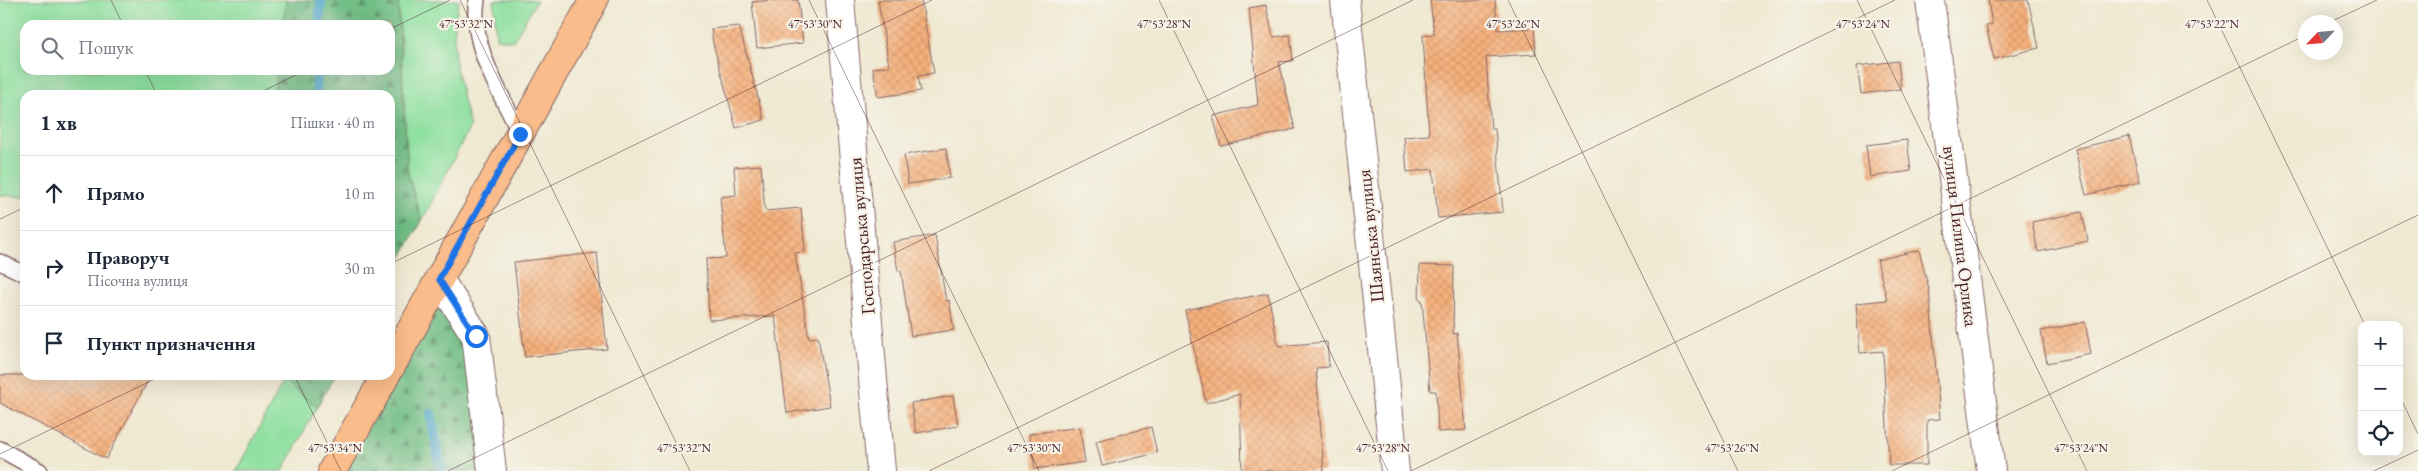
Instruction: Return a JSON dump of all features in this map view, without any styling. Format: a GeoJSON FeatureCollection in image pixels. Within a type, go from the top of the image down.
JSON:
{"type":"FeatureCollection","features":[{"type":"Feature","properties":{"kind":"main road"},"geometry":{"type":"LineString","coordinates":[[395,359],[594,0]]}},
{"type":"Feature","properties":{"kind":"main road"},"geometry":{"type":"LineString","coordinates":[[332,471],[383,380]]}},
{"type":"Feature","properties":{"kind":"street","name":"Господарська вулиця"},"geometry":{"type":"LineString","coordinates":[[840,0],[881,471]]}},
{"type":"Feature","properties":{"kind":"street","name":"Шаянська вулиця"},"geometry":{"type":"LineString","coordinates":[[1345,0],[1396,471]]}},
{"type":"Feature","properties":{"kind":"street","name":"вулиця Пилипа Орлика"},"geometry":{"type":"LineString","coordinates":[[1930,0],[1991,471]]}},
{"type":"Feature","properties":{"kind":"street"},"geometry":{"type":"LineString","coordinates":[[439,279],[476,336],[492,471]]}},
{"type":"Feature","properties":{"kind":"lane"},"geometry":{"type":"LineString","coordinates":[[477,0],[476,28],[486,60],[520,134]]}},
{"type":"Feature","properties":{"kind":"lane"},"geometry":{"type":"LineString","coordinates":[[0,262],[20,272]]}},
{"type":"Feature","properties":{"kind":"lane"},"geometry":{"type":"LineString","coordinates":[[0,449],[40,471]]}},
{"type":"Feature","properties":{"kind":"green space"},"geometry":{"type":"Polygon","coordinates":[[[0,0],[286,0],[284,20],[20,20],[20,75],[276,75],[275,90],[20,90],[20,197],[0,195],[0,0]]]}},
{"type":"Feature","properties":{"kind":"green space"},"geometry":{"type":"Polygon","coordinates":[[[286,0],[398,0],[408,175],[422,221],[395,269],[395,90],[275,90],[276,75],[395,75],[395,20],[284,20],[286,0]]]}},
{"type":"Feature","properties":{"kind":"green space"},"geometry":{"type":"Polygon","coordinates":[[[398,0],[459,0],[454,34],[454,50],[458,79],[470,127],[422,221],[408,175],[398,0]]]}},
{"type":"Feature","properties":{"kind":"green space"},"geometry":{"type":"Polygon","coordinates":[[[494,0],[537,0],[513,41],[496,38],[494,0]]]}},
{"type":"Feature","properties":{"kind":"green space"},"geometry":{"type":"Polygon","coordinates":[[[439,279],[476,336],[492,471],[332,471],[383,380],[395,380],[395,358],[439,279]]]}},
{"type":"Feature","properties":{"kind":"green space"},"geometry":{"type":"Polygon","coordinates":[[[284,380],[332,380],[317,407],[284,380]]]}},
{"type":"Feature","properties":{"kind":"green space"},"geometry":{"type":"Polygon","coordinates":[[[284,381],[317,407],[283,471],[236,471],[284,381]]]}},
{"type":"Feature","properties":{"kind":"building"},"geometry":{"type":"Polygon","coordinates":[[[798,0],[803,43],[757,48],[752,2],[798,0]]]}},
{"type":"Feature","properties":{"kind":"building"},"geometry":{"type":"Polygon","coordinates":[[[878,0],[921,0],[934,73],[918,76],[921,91],[878,97],[873,68],[889,66],[878,0]]]}},
{"type":"Feature","properties":{"kind":"building"},"geometry":{"type":"Polygon","coordinates":[[[1430,0],[1495,0],[1498,30],[1534,28],[1536,54],[1486,57],[1491,129],[1495,129],[1503,212],[1438,218],[1433,169],[1407,172],[1404,137],[1429,135],[1423,35],[1434,34],[1430,0]]]}},
{"type":"Feature","properties":{"kind":"building"},"geometry":{"type":"Polygon","coordinates":[[[1988,0],[2028,0],[2039,48],[1994,59],[1986,26],[1992,24],[1988,0]]]}},
{"type":"Feature","properties":{"kind":"building"},"geometry":{"type":"Polygon","coordinates":[[[1266,5],[1273,37],[1290,35],[1293,61],[1279,62],[1295,129],[1221,146],[1213,116],[1258,105],[1249,8],[1266,5]]]}},
{"type":"Feature","properties":{"kind":"building"},"geometry":{"type":"Polygon","coordinates":[[[739,26],[764,120],[736,128],[711,29],[739,26]]]}},
{"type":"Feature","properties":{"kind":"building"},"geometry":{"type":"Polygon","coordinates":[[[1898,61],[1901,89],[1861,94],[1857,66],[1898,61]]]}},
{"type":"Feature","properties":{"kind":"building"},"geometry":{"type":"Polygon","coordinates":[[[2129,136],[2140,182],[2086,195],[2075,149],[2129,136]]]}},
{"type":"Feature","properties":{"kind":"building"},"geometry":{"type":"Polygon","coordinates":[[[1907,140],[1911,171],[1870,177],[1866,145],[1907,140]]]}},
{"type":"Feature","properties":{"kind":"building"},"geometry":{"type":"Polygon","coordinates":[[[946,148],[950,178],[908,184],[904,155],[946,148]]]}},
{"type":"Feature","properties":{"kind":"building"},"geometry":{"type":"Polygon","coordinates":[[[761,165],[765,211],[801,208],[805,252],[795,253],[809,338],[818,337],[830,406],[787,413],[775,316],[709,320],[706,259],[726,258],[720,197],[736,195],[734,167],[761,165]]]}},
{"type":"Feature","properties":{"kind":"building"},"geometry":{"type":"Polygon","coordinates":[[[2082,212],[2088,241],[2038,252],[2032,222],[2082,212]]]}},
{"type":"Feature","properties":{"kind":"building"},"geometry":{"type":"Polygon","coordinates":[[[935,235],[946,301],[949,300],[954,330],[911,336],[901,271],[898,271],[893,242],[935,235]]]}},
{"type":"Feature","properties":{"kind":"building"},"geometry":{"type":"Polygon","coordinates":[[[1919,250],[1929,289],[1940,419],[1927,420],[1927,465],[1889,465],[1883,351],[1860,353],[1856,303],[1887,300],[1877,260],[1919,250]]]}},
{"type":"Feature","properties":{"kind":"building"},"geometry":{"type":"Polygon","coordinates":[[[597,253],[607,349],[525,357],[514,262],[597,253]]]}},
{"type":"Feature","properties":{"kind":"building"},"geometry":{"type":"Polygon","coordinates":[[[1420,265],[1454,266],[1453,334],[1457,333],[1466,430],[1438,432],[1436,391],[1430,391],[1422,300],[1419,300],[1420,265]]]}},
{"type":"Feature","properties":{"kind":"building"},"geometry":{"type":"Polygon","coordinates":[[[1268,293],[1278,346],[1327,342],[1329,367],[1316,368],[1324,471],[1242,471],[1240,394],[1206,403],[1185,310],[1268,293]]]}},
{"type":"Feature","properties":{"kind":"building"},"geometry":{"type":"Polygon","coordinates":[[[2085,322],[2091,354],[2047,363],[2041,331],[2085,322]]]}},
{"type":"Feature","properties":{"kind":"building"},"geometry":{"type":"Polygon","coordinates":[[[0,375],[20,375],[20,380],[148,380],[106,459],[0,403],[0,375]]]}},
{"type":"Feature","properties":{"kind":"building"},"geometry":{"type":"Polygon","coordinates":[[[953,396],[958,426],[916,433],[911,403],[953,396]]]}},
{"type":"Feature","properties":{"kind":"building"},"geometry":{"type":"Polygon","coordinates":[[[1080,427],[1085,462],[1035,469],[1029,434],[1080,427]]]}},
{"type":"Feature","properties":{"kind":"building"},"geometry":{"type":"Polygon","coordinates":[[[1151,427],[1157,453],[1102,466],[1096,441],[1151,427]]]}},
{"type":"Feature","properties":{"kind":"waterway"},"geometry":{"type":"LineString","coordinates":[[319,20],[321,0]]}},
{"type":"Feature","properties":{"kind":"waterway"},"geometry":{"type":"LineString","coordinates":[[316,90],[317,75]]}},
{"type":"Feature","properties":{"kind":"waterway"},"geometry":{"type":"LineString","coordinates":[[431,414],[441,471]]}},
{"type":"Feature","properties":{"kind":"route"},"geometry":{"type":"LineString","coordinates":[[476,336],[439,279],[520,134]]}}]}
